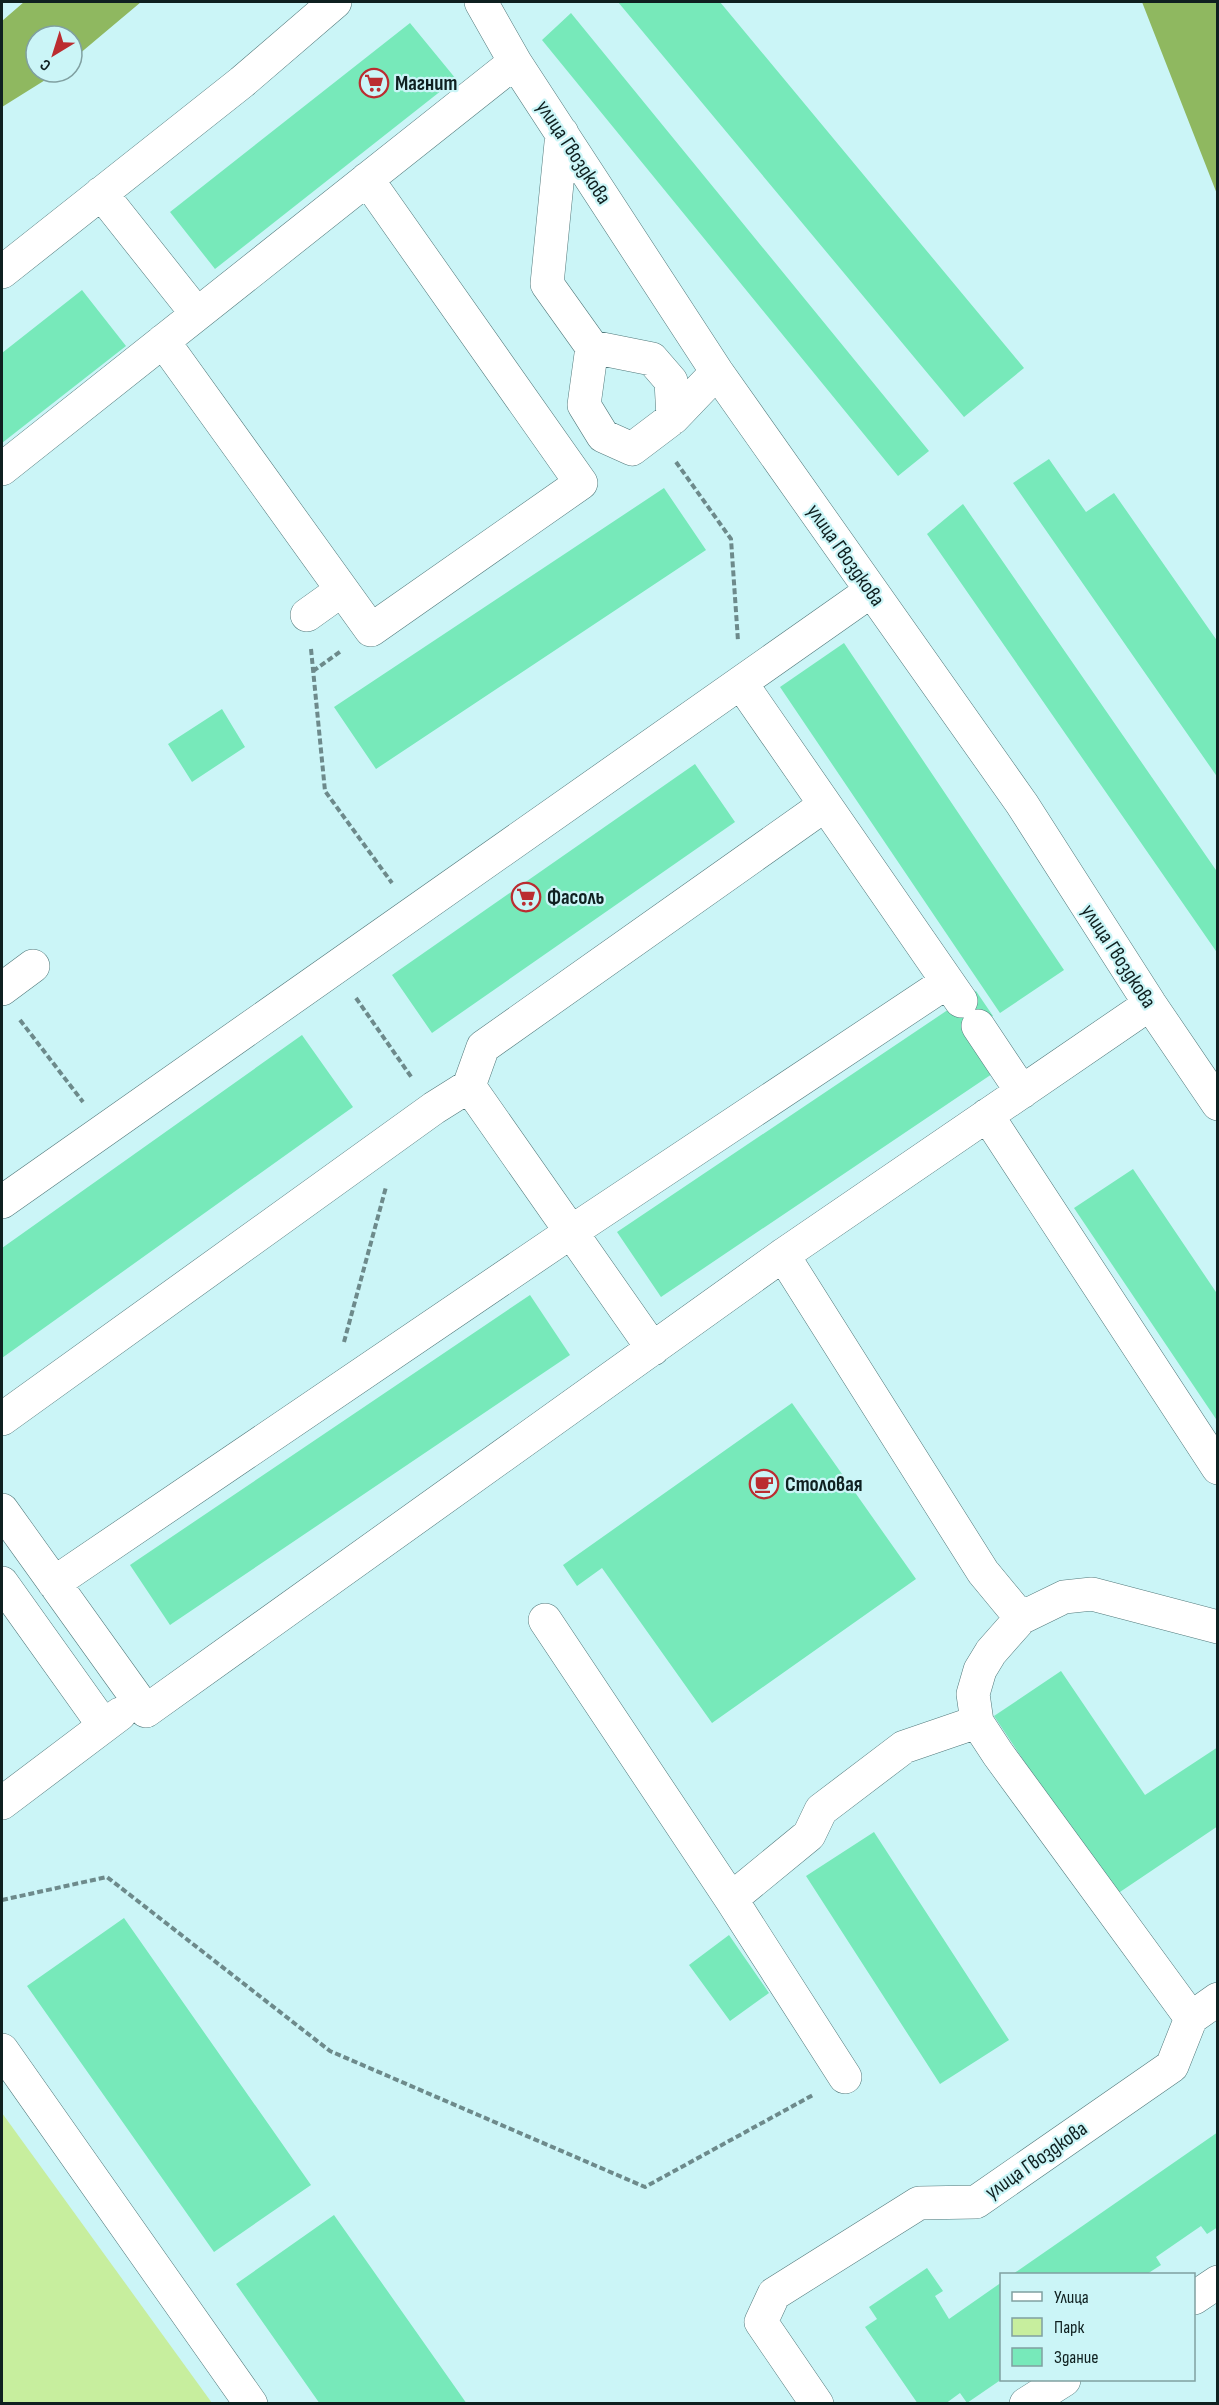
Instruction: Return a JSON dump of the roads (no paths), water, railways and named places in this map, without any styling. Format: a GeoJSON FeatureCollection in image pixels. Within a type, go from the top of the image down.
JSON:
{"type":"FeatureCollection","features":[{"type":"Feature","properties":{"kind":"street"},"geometry":{"type":"LineString","coordinates":[[2,272],[242,82],[335,2]]}},
{"type":"Feature","properties":{"kind":"street","name":"улица Гвоздкова"},"geometry":{"type":"LineString","coordinates":[[481,2],[515,62],[717,372],[1022,804],[1150,1004],[1218,1104]]}},
{"type":"Feature","properties":{"kind":"street"},"geometry":{"type":"LineString","coordinates":[[2,469],[515,62]]}},
{"type":"Feature","properties":{"kind":"street"},"geometry":{"type":"LineString","coordinates":[[562,133],[548,284],[592,347],[584,405],[603,436],[632,449],[664,425],[717,372]]}},
{"type":"Feature","properties":{"kind":"street"},"geometry":{"type":"LineString","coordinates":[[163,341],[371,630],[581,483],[367,179]]}},
{"type":"Feature","properties":{"kind":"street"},"geometry":{"type":"LineString","coordinates":[[101,193],[197,314]]}},
{"type":"Feature","properties":{"kind":"street"},"geometry":{"type":"LineString","coordinates":[[592,347],[652,359],[671,381],[664,425]]}},
{"type":"Feature","properties":{"kind":"street"},"geometry":{"type":"LineString","coordinates":[[307,615],[342,590]]}},
{"type":"Feature","properties":{"kind":"street"},"geometry":{"type":"LineString","coordinates":[[2,1202],[871,591]]}},
{"type":"Feature","properties":{"kind":"street"},"geometry":{"type":"LineString","coordinates":[[741,682],[1022,1092]]}},
{"type":"Feature","properties":{"kind":"street"},"geometry":{"type":"LineString","coordinates":[[2,1419],[434,1108],[469,1086],[483,1047],[825,805]]}},
{"type":"Feature","properties":{"kind":"street"},"geometry":{"type":"LineString","coordinates":[[8,1001],[33,966]]}},
{"type":"Feature","properties":{"kind":"street"},"geometry":{"type":"LineString","coordinates":[[54,1583],[571,1232],[962,1003]]}},
{"type":"Feature","properties":{"kind":"street"},"geometry":{"type":"LineString","coordinates":[[2,1510],[146,1711],[783,1255],[1150,1004]]}},
{"type":"Feature","properties":{"kind":"street"},"geometry":{"type":"LineString","coordinates":[[469,1086],[653,1349]]}},
{"type":"Feature","properties":{"kind":"street"},"geometry":{"type":"LineString","coordinates":[[987,1115],[1218,1468]]}},
{"type":"Feature","properties":{"kind":"street"},"geometry":{"type":"LineString","coordinates":[[783,1255],[983,1572],[1021,1618]]}},
{"type":"Feature","properties":{"kind":"street"},"geometry":{"type":"LineString","coordinates":[[2,1583],[104,1726]]}},
{"type":"Feature","properties":{"kind":"street"},"geometry":{"type":"LineString","coordinates":[[1218,1627],[1092,1594],[1064,1597],[1021,1618],[991,1652],[980,1670],[973,1694],[977,1722],[998,1754],[1191,2018],[1218,1999]]}},
{"type":"Feature","properties":{"kind":"street"},"geometry":{"type":"LineString","coordinates":[[545,1620],[731,1899],[846,2077]]}},
{"type":"Feature","properties":{"kind":"street"},"geometry":{"type":"LineString","coordinates":[[2,1803],[138,1700]]}},
{"type":"Feature","properties":{"kind":"street"},"geometry":{"type":"LineString","coordinates":[[731,1899],[809,1835],[821,1810],[904,1747],[977,1722]]}},
{"type":"Feature","properties":{"kind":"street","name":"улица Гвоздкова"},"geometry":{"type":"LineString","coordinates":[[817,2403],[761,2322],[774,2294],[919,2203],[976,2202],[1172,2066],[1191,2018]]}},
{"type":"Feature","properties":{"kind":"street"},"geometry":{"type":"LineString","coordinates":[[2,2050],[251,2403]]}},
{"type":"Feature","properties":{"kind":"street"},"geometry":{"type":"LineString","coordinates":[[1195,2297],[1218,2282]]}},
{"type":"Feature","properties":{"kind":"street"},"geometry":{"type":"LineString","coordinates":[[1026,2403],[1061,2381]]}},
{"type":"Feature","properties":{"kind":"place","name":"Магнит"},"geometry":{"type":"Point","coordinates":[374,83]}},
{"type":"Feature","properties":{"kind":"place","name":"Фасоль"},"geometry":{"type":"Point","coordinates":[526,897]}},
{"type":"Feature","properties":{"kind":"place","name":"Столовая"},"geometry":{"type":"Point","coordinates":[764,1484]}}]}
